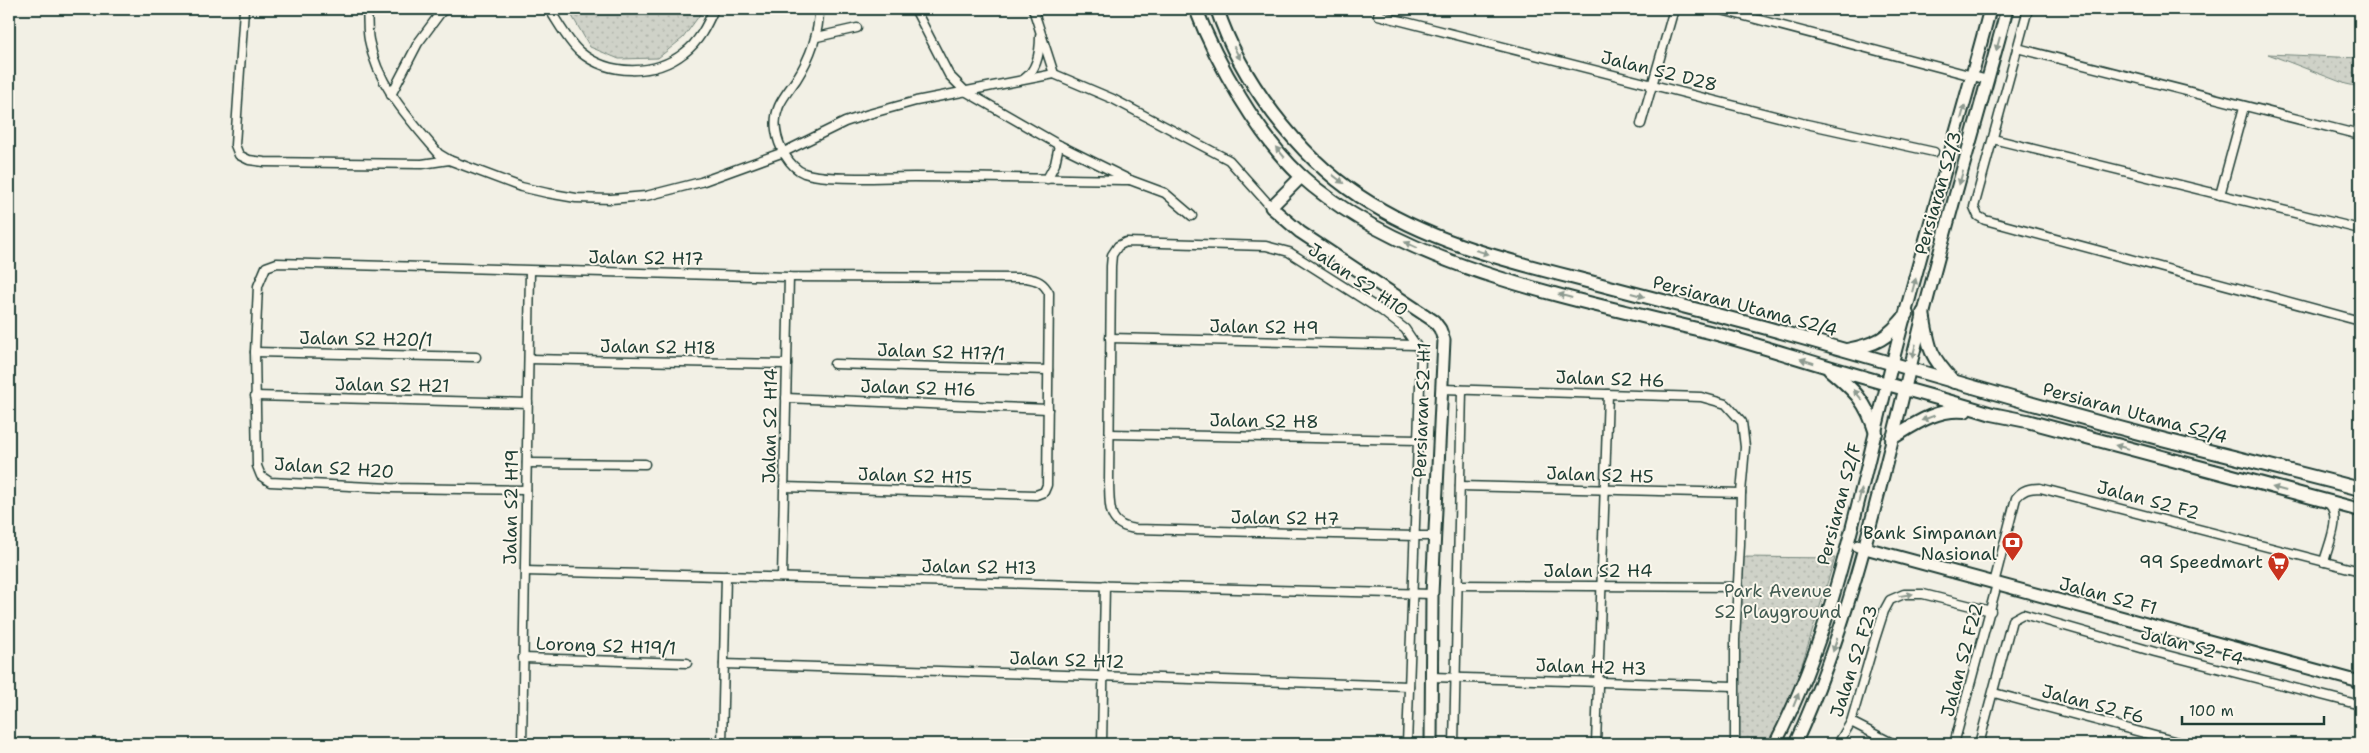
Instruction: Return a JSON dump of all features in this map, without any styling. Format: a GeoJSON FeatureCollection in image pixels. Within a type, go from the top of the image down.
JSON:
{"type":"FeatureCollection","features":[{"type":"Feature","properties":{"kind":"main road"},"geometry":{"type":"LineString","coordinates":[[1196,9],[1209,40],[1238,93],[1276,147],[1302,176],[1368,225],[1439,256],[1535,288],[1724,336],[1992,414]]}},
{"type":"Feature","properties":{"kind":"main road","name":"Persiaran Utama S2/4"},"geometry":{"type":"LineString","coordinates":[[1217,9],[1238,58],[1291,135],[1324,168],[1359,196],[1442,240],[1472,250],[2136,432],[2360,489]]}},
{"type":"Feature","properties":{"kind":"main road","name":"Persiaran S2/F"},"geometry":{"type":"LineString","coordinates":[[1775,744],[1788,719],[1813,656],[1848,543],[1887,383],[1990,9]]}},
{"type":"Feature","properties":{"kind":"main road","name":"Persiaran S2/3"},"geometry":{"type":"LineString","coordinates":[[1905,388],[1923,314],[2007,9]]}},
{"type":"Feature","properties":{"kind":"main road"},"geometry":{"type":"LineString","coordinates":[[1271,207],[1302,176]]}},
{"type":"Feature","properties":{"kind":"main road","name":"Persiaran S2 H1"},"geometry":{"type":"LineString","coordinates":[[1271,207],[1300,232],[1434,321],[1440,329],[1444,340],[1432,594],[1431,744]]}},
{"type":"Feature","properties":{"kind":"main road"},"geometry":{"type":"LineString","coordinates":[[1842,350],[1871,345],[1882,339],[1892,332],[1907,314]]}},
{"type":"Feature","properties":{"kind":"main road"},"geometry":{"type":"LineString","coordinates":[[1923,314],[1928,345],[1935,362],[1954,382]]}},
{"type":"Feature","properties":{"kind":"main road"},"geometry":{"type":"LineString","coordinates":[[1826,367],[1862,398],[1870,412],[1876,433]]}},
{"type":"Feature","properties":{"kind":"main road","name":"Persiaran S2/F"},"geometry":{"type":"LineString","coordinates":[[1795,744],[1820,688],[1864,548],[1905,388]]}},
{"type":"Feature","properties":{"kind":"main road"},"geometry":{"type":"LineString","coordinates":[[1892,438],[1922,419],[1951,410],[1992,414]]}},
{"type":"Feature","properties":{"kind":"main road","name":"Persiaran Utama S2/4"},"geometry":{"type":"LineString","coordinates":[[1992,414],[2026,421],[2356,509]]}},
{"type":"Feature","properties":{"kind":"main road","name":"Jalan S2 F1"},"geometry":{"type":"LineString","coordinates":[[1848,543],[2360,682]]}},
{"type":"Feature","properties":{"kind":"street"},"geometry":{"type":"LineString","coordinates":[[244,9],[236,146],[239,155],[249,160],[264,162],[422,164],[449,160]]}},
{"type":"Feature","properties":{"kind":"street"},"geometry":{"type":"LineString","coordinates":[[367,9],[368,39],[377,67],[392,95],[439,154],[449,160],[521,187],[576,198],[611,199],[646,196],[701,182],[784,152],[845,122],[916,101],[1054,74],[1113,99],[1229,160],[1271,207]]}},
{"type":"Feature","properties":{"kind":"street"},"geometry":{"type":"LineString","coordinates":[[392,95],[418,43],[441,12],[446,9]]}},
{"type":"Feature","properties":{"kind":"street"},"geometry":{"type":"LineString","coordinates":[[549,9],[579,51],[596,63],[617,70],[642,70],[657,66],[684,54],[695,43],[705,28],[714,9]]}},
{"type":"Feature","properties":{"kind":"street"},"geometry":{"type":"LineString","coordinates":[[819,9],[817,38],[797,78],[780,101],[775,116],[776,132],[784,152],[791,164],[803,172],[818,176],[1130,180]]}},
{"type":"Feature","properties":{"kind":"street"},"geometry":{"type":"LineString","coordinates":[[915,9],[949,75],[965,91],[1059,145],[1130,180],[1165,193],[1192,216]]}},
{"type":"Feature","properties":{"kind":"street"},"geometry":{"type":"LineString","coordinates":[[1033,9],[1054,74]]}},
{"type":"Feature","properties":{"kind":"street"},"geometry":{"type":"LineString","coordinates":[[1642,124],[1674,9]]}},
{"type":"Feature","properties":{"kind":"street"},"geometry":{"type":"LineString","coordinates":[[1718,9],[1988,80]]}},
{"type":"Feature","properties":{"kind":"street"},"geometry":{"type":"LineString","coordinates":[[2028,9],[1974,207],[1978,216],[1984,220],[2360,322]]}},
{"type":"Feature","properties":{"kind":"street","name":"Jalan S2 D28"},"geometry":{"type":"LineString","coordinates":[[1379,12],[1802,123],[1934,152]]}},
{"type":"Feature","properties":{"kind":"street"},"geometry":{"type":"LineString","coordinates":[[817,38],[857,28]]}},
{"type":"Feature","properties":{"kind":"street"},"geometry":{"type":"LineString","coordinates":[[1022,80],[1031,74],[1035,67],[1040,42],[1040,29]]}},
{"type":"Feature","properties":{"kind":"street"},"geometry":{"type":"LineString","coordinates":[[2017,48],[2360,135]]}},
{"type":"Feature","properties":{"kind":"street"},"geometry":{"type":"LineString","coordinates":[[2220,195],[2244,107]]}},
{"type":"Feature","properties":{"kind":"street"},"geometry":{"type":"LineString","coordinates":[[1993,139],[2360,229]]}},
{"type":"Feature","properties":{"kind":"street"},"geometry":{"type":"LineString","coordinates":[[1047,179],[1055,164],[1059,145]]}},
{"type":"Feature","properties":{"kind":"street","name":"Jalan S2 H10"},"geometry":{"type":"LineString","coordinates":[[1136,529],[1124,528],[1119,525],[1114,519],[1110,508],[1112,255],[1118,246],[1126,242],[1146,241],[1266,246],[1289,252],[1382,311],[1405,329],[1420,351],[1421,358],[1407,744]]}},
{"type":"Feature","properties":{"kind":"street","name":"Jalan S2 H17"},"geometry":{"type":"LineString","coordinates":[[266,267],[277,263],[789,277],[1026,278],[1038,280],[1045,284],[1049,293],[1048,370]]}},
{"type":"Feature","properties":{"kind":"street","name":"Jalan S2 H20"},"geometry":{"type":"LineString","coordinates":[[266,267],[258,286],[255,352],[257,466],[261,476],[270,482],[390,488],[526,490]]}},
{"type":"Feature","properties":{"kind":"street","name":"Jalan S2 H19"},"geometry":{"type":"LineString","coordinates":[[522,744],[530,271]]}},
{"type":"Feature","properties":{"kind":"street","name":"Jalan S2 H14"},"geometry":{"type":"LineString","coordinates":[[782,577],[789,277]]}},
{"type":"Feature","properties":{"kind":"street","name":"Jalan S2 H9"},"geometry":{"type":"LineString","coordinates":[[1110,338],[1416,345]]}},
{"type":"Feature","properties":{"kind":"street","name":"Jalan S2 H20/1"},"geometry":{"type":"LineString","coordinates":[[255,352],[476,357]]}},
{"type":"Feature","properties":{"kind":"street","name":"Jalan S2 H18"},"geometry":{"type":"LineString","coordinates":[[529,359],[787,364]]}},
{"type":"Feature","properties":{"kind":"street","name":"Jalan S2 H17/1"},"geometry":{"type":"LineString","coordinates":[[834,364],[1048,370]]}},
{"type":"Feature","properties":{"kind":"street"},"geometry":{"type":"LineString","coordinates":[[1048,370],[1048,408]]}},
{"type":"Feature","properties":{"kind":"street","name":"Jalan S2 H6"},"geometry":{"type":"LineString","coordinates":[[1442,389],[1701,397],[1726,404],[1742,422],[1745,447],[1741,493],[1734,686],[1735,744]]}},
{"type":"Feature","properties":{"kind":"street"},"geometry":{"type":"LineString","coordinates":[[1454,744],[1457,678],[1462,390]]}},
{"type":"Feature","properties":{"kind":"street"},"geometry":{"type":"LineString","coordinates":[[1596,744],[1608,394]]}},
{"type":"Feature","properties":{"kind":"street","name":"Jalan S2 H21"},"geometry":{"type":"LineString","coordinates":[[255,396],[528,403]]}},
{"type":"Feature","properties":{"kind":"street","name":"Jalan S2 H16"},"geometry":{"type":"LineString","coordinates":[[786,398],[1048,408]]}},
{"type":"Feature","properties":{"kind":"street","name":"Jalan S2 H15"},"geometry":{"type":"LineString","coordinates":[[784,487],[1036,495],[1044,492],[1047,485],[1048,408]]}},
{"type":"Feature","properties":{"kind":"street","name":"Jalan S2 H8"},"geometry":{"type":"LineString","coordinates":[[1110,434],[1418,440]]}},
{"type":"Feature","properties":{"kind":"street"},"geometry":{"type":"LineString","coordinates":[[527,463],[645,464]]}},
{"type":"Feature","properties":{"kind":"street","name":"Jalan S2 H5"},"geometry":{"type":"LineString","coordinates":[[1460,486],[1741,493]]}},
{"type":"Feature","properties":{"kind":"street","name":"Jalan S2 F2"},"geometry":{"type":"LineString","coordinates":[[1995,583],[2016,498],[2020,492],[2033,488],[2040,488],[2360,571]]}},
{"type":"Feature","properties":{"kind":"street"},"geometry":{"type":"LineString","coordinates":[[2324,562],[2335,518],[2334,510],[2326,502]]}},
{"type":"Feature","properties":{"kind":"street"},"geometry":{"type":"LineString","coordinates":[[2335,518],[2342,511],[2356,509]]}},
{"type":"Feature","properties":{"kind":"street","name":"Jalan S2 H7"},"geometry":{"type":"LineString","coordinates":[[1136,529],[1434,536]]}},
{"type":"Feature","properties":{"kind":"street","name":"Jalan S2 H13"},"geometry":{"type":"LineString","coordinates":[[525,571],[1432,594]]}},
{"type":"Feature","properties":{"kind":"street"},"geometry":{"type":"LineString","coordinates":[[722,744],[726,576]]}},
{"type":"Feature","properties":{"kind":"street","name":"Jalan S2 F22"},"geometry":{"type":"LineString","coordinates":[[1954,744],[1991,611],[1995,583]]}},
{"type":"Feature","properties":{"kind":"street"},"geometry":{"type":"LineString","coordinates":[[1102,744],[1105,585]]}},
{"type":"Feature","properties":{"kind":"street","name":"Jalan S2 H4"},"geometry":{"type":"LineString","coordinates":[[1459,585],[1738,587]]}},
{"type":"Feature","properties":{"kind":"street","name":"Jalan S2 F23"},"geometry":{"type":"LineString","coordinates":[[1838,744],[1851,722],[1875,639],[1884,611],[1890,600],[1904,594],[1922,594],[1991,611]]}},
{"type":"Feature","properties":{"kind":"street","name":"Jalan S2 F4"},"geometry":{"type":"LineString","coordinates":[[1994,694],[2012,620],[2023,614],[2155,652],[2360,705]]}},
{"type":"Feature","properties":{"kind":"street","name":"Lorong S2 H19/1"},"geometry":{"type":"LineString","coordinates":[[524,658],[687,663]]}},
{"type":"Feature","properties":{"kind":"street","name":"Jalan S2 H12"},"geometry":{"type":"LineString","coordinates":[[724,664],[1409,686]]}},
{"type":"Feature","properties":{"kind":"street","name":"Jalan H2 H3"},"geometry":{"type":"LineString","coordinates":[[1431,677],[1734,686]]}},
{"type":"Feature","properties":{"kind":"street"},"geometry":{"type":"LineString","coordinates":[[1979,744],[1994,694]]}},
{"type":"Feature","properties":{"kind":"street","name":"Jalan S2 F6"},"geometry":{"type":"LineString","coordinates":[[1994,694],[2185,744]]}},
{"type":"Feature","properties":{"kind":"street"},"geometry":{"type":"LineString","coordinates":[[1851,722],[1894,744]]}},
{"type":"Feature","properties":{"kind":"green space"},"geometry":{"type":"Polygon","coordinates":[[[568,9],[704,9],[683,38],[658,58],[619,59],[590,47],[568,9]]]}},
{"type":"Feature","properties":{"kind":"green space"},"geometry":{"type":"Polygon","coordinates":[[[2268,54],[2360,58],[2360,87],[2346,84],[2268,54]]]}},
{"type":"Feature","properties":{"kind":"green space","name":"Park Avenue S2 Playground"},"geometry":{"type":"Polygon","coordinates":[[[1741,557],[1835,558],[1785,719],[1772,744],[1737,744],[1735,636],[1741,557]]]}},
{"type":"Feature","properties":{"kind":"place","name":"Bank Simpanan Nasional"},"geometry":{"type":"Point","coordinates":[2013,562]}},
{"type":"Feature","properties":{"kind":"place","name":"99 Speedmart"},"geometry":{"type":"Point","coordinates":[2279,581]}}]}
